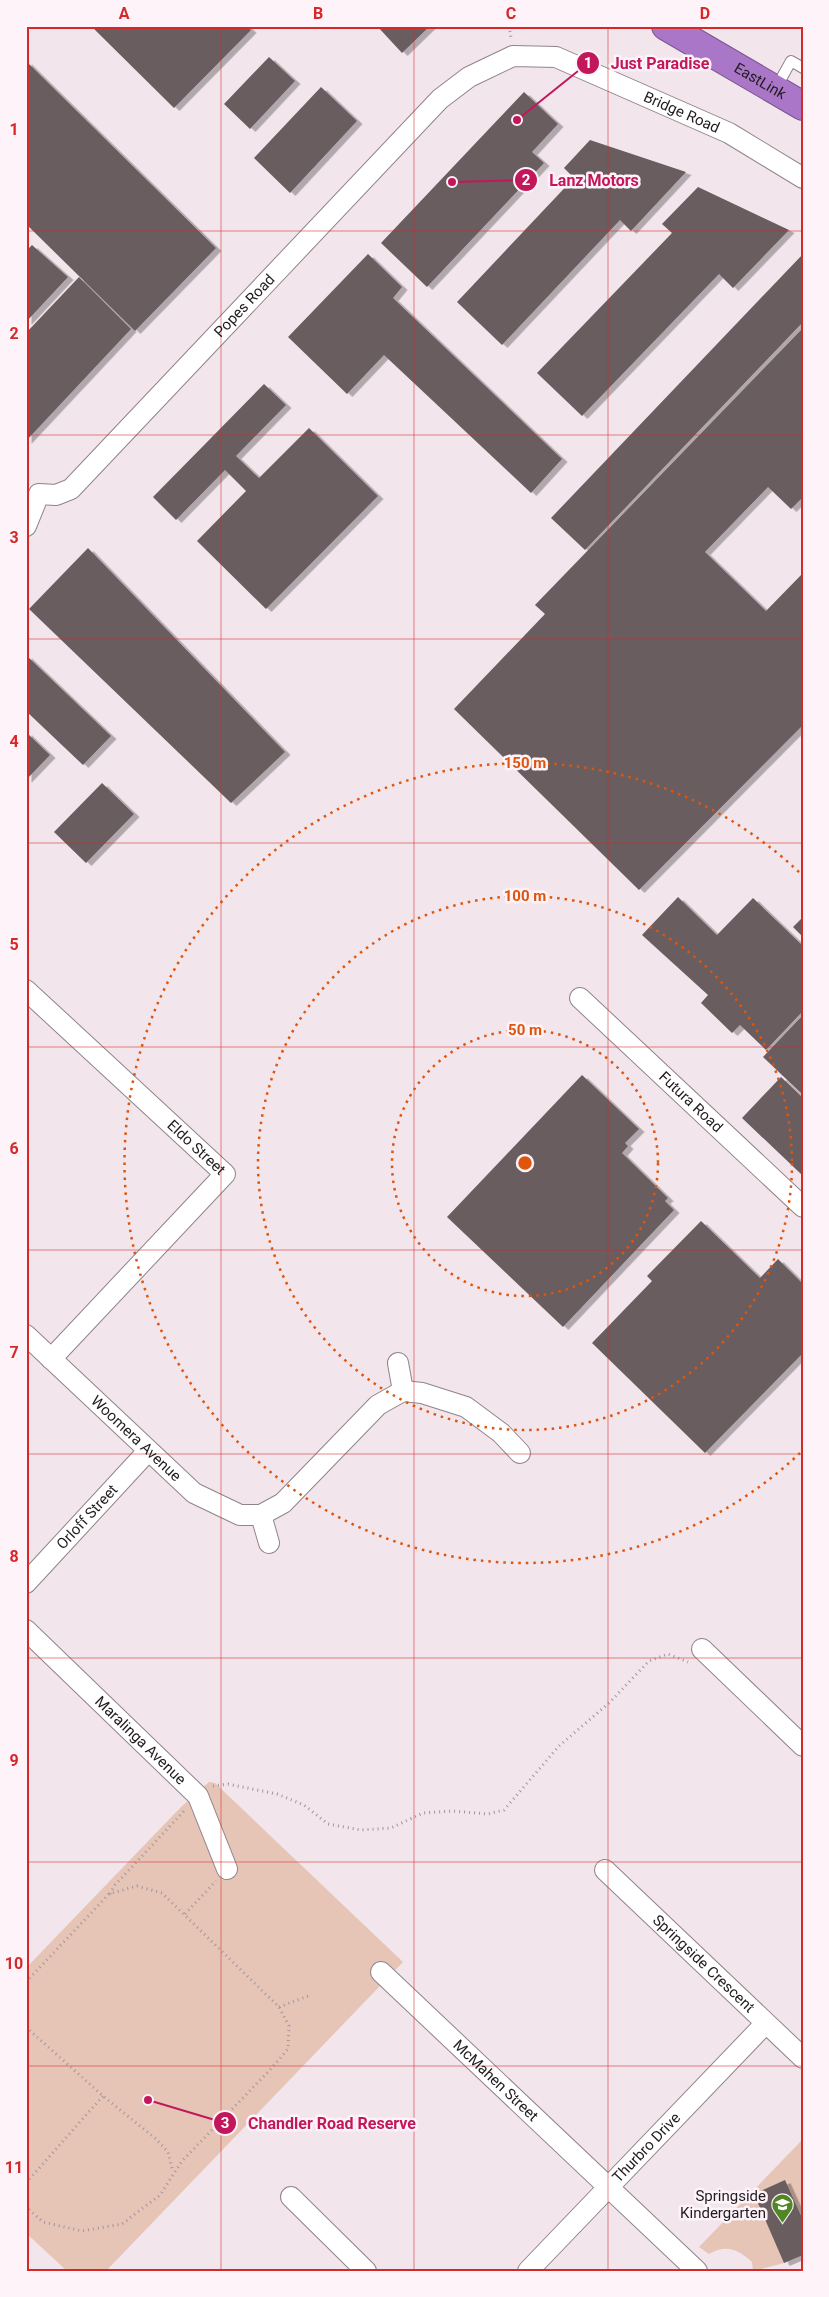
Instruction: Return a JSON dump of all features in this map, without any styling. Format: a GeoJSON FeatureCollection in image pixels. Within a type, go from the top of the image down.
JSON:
{"type":"FeatureCollection","features":[{"type":"Feature","properties":{"kind":"highway","name":"EastLink"},"geometry":{"type":"LineString","coordinates":[[666,26],[803,106]]}},
{"type":"Feature","properties":{"kind":"street","name":"Bridge Road"},"geometry":{"type":"LineString","coordinates":[[469,77],[513,56],[556,57],[729,133],[803,178]]}},
{"type":"Feature","properties":{"kind":"street","name":"Popes Road"},"geometry":{"type":"LineString","coordinates":[[26,526],[33,490],[56,495],[71,489],[440,99],[469,77]]}},
{"type":"Feature","properties":{"kind":"street","name":"Eldo Street"},"geometry":{"type":"LineString","coordinates":[[26,990],[225,1174],[51,1359]]}},
{"type":"Feature","properties":{"kind":"street","name":"Futura Road"},"geometry":{"type":"LineString","coordinates":[[580,998],[803,1207]]}},
{"type":"Feature","properties":{"kind":"street","name":"Woomera Avenue"},"geometry":{"type":"LineString","coordinates":[[26,1335],[194,1493],[240,1514],[261,1515]]}},
{"type":"Feature","properties":{"kind":"street"},"geometry":{"type":"LineString","coordinates":[[398,1363],[403,1391]]}},
{"type":"Feature","properties":{"kind":"street"},"geometry":{"type":"LineString","coordinates":[[269,1543],[261,1515],[283,1503],[378,1404],[403,1391],[422,1393],[466,1407],[501,1432],[520,1453]]}},
{"type":"Feature","properties":{"kind":"street","name":"Orloff Street"},"geometry":{"type":"LineString","coordinates":[[26,1583],[148,1451]]}},
{"type":"Feature","properties":{"kind":"street","name":"Maralinga Avenue"},"geometry":{"type":"LineString","coordinates":[[26,1630],[198,1796],[227,1870]]}},
{"type":"Feature","properties":{"kind":"street"},"geometry":{"type":"LineString","coordinates":[[705,1652],[803,1746]]}},
{"type":"Feature","properties":{"kind":"street","name":"Springside Crescent"},"geometry":{"type":"LineString","coordinates":[[605,1870],[765,2024],[803,2058]]}},
{"type":"Feature","properties":{"kind":"street","name":"McMahen Street"},"geometry":{"type":"LineString","coordinates":[[381,1972],[697,2271]]}},
{"type":"Feature","properties":{"kind":"street","name":"Thurbro Drive"},"geometry":{"type":"LineString","coordinates":[[528,2271],[765,2024]]}},
{"type":"Feature","properties":{"kind":"street"},"geometry":{"type":"LineString","coordinates":[[291,2198],[366,2271]]}},
{"type":"Feature","properties":{"kind":"lane"},"geometry":{"type":"LineString","coordinates":[[776,89],[791,61],[803,68]]}},
{"type":"Feature","properties":{"kind":"path"},"geometry":{"type":"LineString","coordinates":[[26,1982],[198,1796],[216,1784],[228,1784],[276,1794],[304,1806],[328,1824],[361,1830],[391,1828],[423,1813],[452,1811],[488,1814],[504,1810],[559,1746],[610,1703],[649,1662],[668,1654],[689,1662],[705,1652]]}},
{"type":"Feature","properties":{"kind":"path"},"geometry":{"type":"LineString","coordinates":[[185,1914],[227,1870]]}},
{"type":"Feature","properties":{"kind":"path"},"geometry":{"type":"LineString","coordinates":[[26,2207],[43,2222],[82,2232],[122,2224],[160,2195],[173,2172],[288,2049],[289,2026],[279,2006],[162,1893],[137,1886],[109,1894]]}},
{"type":"Feature","properties":{"kind":"path"},"geometry":{"type":"LineString","coordinates":[[279,2006],[308,1996]]}},
{"type":"Feature","properties":{"kind":"path"},"geometry":{"type":"LineString","coordinates":[[26,2027],[103,2096],[156,2140],[168,2152],[173,2172]]}},
{"type":"Feature","properties":{"kind":"path"},"geometry":{"type":"LineString","coordinates":[[26,2183],[103,2096]]}},
{"type":"Feature","properties":{"kind":"shaded area"},"geometry":{"type":"Polygon","coordinates":[[[209,1782],[215,1783],[403,1962],[106,2271],[67,2271],[26,2233],[26,1968],[180,1808],[209,1782]]]}},
{"type":"Feature","properties":{"kind":"shaded area"},"geometry":{"type":"Polygon","coordinates":[[[803,2139],[803,2255],[784,2263],[753,2271],[752,2262],[737,2251],[721,2249],[709,2254],[699,2247],[803,2139]]]}},
{"type":"Feature","properties":{"kind":"building"},"geometry":{"type":"Polygon","coordinates":[[[91,26],[247,26],[251,30],[174,108],[91,26]]]}},
{"type":"Feature","properties":{"kind":"building"},"geometry":{"type":"Polygon","coordinates":[[[377,26],[430,26],[402,53],[377,26]]]}},
{"type":"Feature","properties":{"kind":"building"},"geometry":{"type":"Polygon","coordinates":[[[269,57],[295,81],[250,129],[224,104],[269,57]]]}},
{"type":"Feature","properties":{"kind":"building"},"geometry":{"type":"Polygon","coordinates":[[[26,61],[216,248],[135,331],[26,224],[26,61]]]}},
{"type":"Feature","properties":{"kind":"building"},"geometry":{"type":"Polygon","coordinates":[[[321,87],[357,121],[290,193],[254,158],[321,87]]]}},
{"type":"Feature","properties":{"kind":"building"},"geometry":{"type":"Polygon","coordinates":[[[524,92],[558,124],[532,152],[544,163],[427,287],[381,243],[524,92]]]}},
{"type":"Feature","properties":{"kind":"building"},"geometry":{"type":"Polygon","coordinates":[[[590,140],[686,172],[631,231],[620,220],[502,345],[457,302],[574,178],[564,168],[590,140]]]}},
{"type":"Feature","properties":{"kind":"building"},"geometry":{"type":"Polygon","coordinates":[[[698,187],[789,230],[733,288],[719,274],[582,416],[537,373],[672,233],[662,224],[698,187]]]}},
{"type":"Feature","properties":{"kind":"building"},"geometry":{"type":"Polygon","coordinates":[[[32,245],[68,277],[26,322],[26,251],[32,245]]]}},
{"type":"Feature","properties":{"kind":"building"},"geometry":{"type":"Polygon","coordinates":[[[368,254],[402,287],[393,298],[562,459],[531,493],[384,355],[347,394],[288,337],[368,254]]]}},
{"type":"Feature","properties":{"kind":"building"},"geometry":{"type":"Polygon","coordinates":[[[803,254],[803,322],[585,550],[551,518],[803,254]]]}},
{"type":"Feature","properties":{"kind":"building"},"geometry":{"type":"Polygon","coordinates":[[[79,277],[131,329],[26,441],[26,333],[79,277]]]}},
{"type":"Feature","properties":{"kind":"building"},"geometry":{"type":"Polygon","coordinates":[[[803,328],[803,497],[791,509],[768,487],[705,552],[766,611],[803,573],[803,725],[639,890],[454,709],[545,614],[535,605],[803,328]]]}},
{"type":"Feature","properties":{"kind":"building"},"geometry":{"type":"Polygon","coordinates":[[[264,384],[286,405],[236,456],[259,478],[309,428],[378,496],[266,609],[197,541],[246,491],[225,470],[176,520],[153,497],[264,384]]]}},
{"type":"Feature","properties":{"kind":"building"},"geometry":{"type":"Polygon","coordinates":[[[88,548],[285,752],[231,803],[29,609],[88,548]]]}},
{"type":"Feature","properties":{"kind":"building"},"geometry":{"type":"Polygon","coordinates":[[[26,655],[111,736],[83,765],[26,711],[26,655]]]}},
{"type":"Feature","properties":{"kind":"building"},"geometry":{"type":"Polygon","coordinates":[[[26,732],[50,755],[26,780],[26,732]]]}},
{"type":"Feature","properties":{"kind":"building"},"geometry":{"type":"Polygon","coordinates":[[[102,783],[134,814],[86,863],[54,832],[102,783]]]}},
{"type":"Feature","properties":{"kind":"building"},"geometry":{"type":"Polygon","coordinates":[[[678,897],[717,935],[753,898],[803,946],[803,1011],[766,1050],[740,1025],[732,1033],[701,1003],[708,995],[642,935],[678,897]]]}},
{"type":"Feature","properties":{"kind":"building"},"geometry":{"type":"Polygon","coordinates":[[[803,917],[803,937],[793,927],[803,917]]]}},
{"type":"Feature","properties":{"kind":"building"},"geometry":{"type":"Polygon","coordinates":[[[803,1015],[803,1095],[763,1057],[803,1015]]]}},
{"type":"Feature","properties":{"kind":"building"},"geometry":{"type":"Polygon","coordinates":[[[582,1075],[639,1129],[625,1143],[628,1146],[622,1153],[668,1198],[665,1201],[674,1210],[563,1327],[447,1217],[582,1075]]]}},
{"type":"Feature","properties":{"kind":"building"},"geometry":{"type":"Polygon","coordinates":[[[781,1077],[803,1098],[803,1172],[801,1174],[742,1118],[781,1077]]]}},
{"type":"Feature","properties":{"kind":"building"},"geometry":{"type":"Polygon","coordinates":[[[701,1221],[760,1278],[778,1259],[803,1284],[803,1353],[705,1453],[592,1343],[652,1281],[647,1276],[701,1221]]]}},
{"type":"Feature","properties":{"kind":"building"},"geometry":{"type":"Polygon","coordinates":[[[785,2180],[803,2220],[803,2255],[784,2263],[754,2194],[785,2180]]]}},
{"type":"Feature","properties":{"kind":"place","name":"Just Paradise"},"geometry":{"type":"Point","coordinates":[517,120]}},
{"type":"Feature","properties":{"kind":"place","name":"Lanz Motors"},"geometry":{"type":"Point","coordinates":[452,182]}},
{"type":"Feature","properties":{"kind":"place","name":"Chandler Road Reserve"},"geometry":{"type":"Point","coordinates":[148,2100]}},
{"type":"Feature","properties":{"kind":"place","name":"Springside Kindergarten"},"geometry":{"type":"Point","coordinates":[782,2224]}}]}
